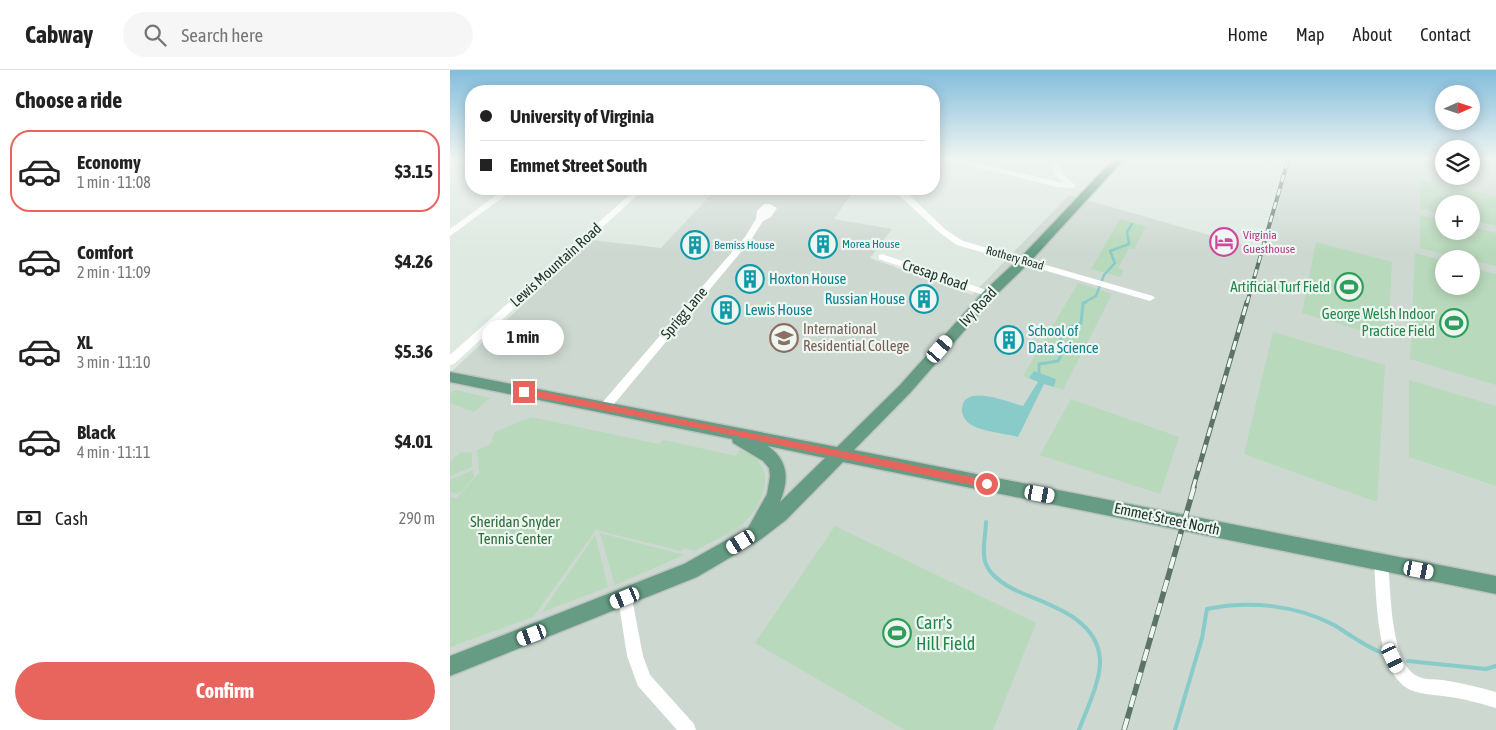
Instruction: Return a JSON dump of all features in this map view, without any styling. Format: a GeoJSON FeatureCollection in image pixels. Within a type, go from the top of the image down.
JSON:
{"type":"FeatureCollection","features":[{"type":"Feature","properties":{"kind":"main road","name":"Ivy Road"},"geometry":{"type":"LineString","coordinates":[[450,666],[690,571],[754,534],[780,514],[905,389],[989,294],[1089,191]]}},
{"type":"Feature","properties":{"kind":"main road","name":"Emmet Street North"},"geometry":{"type":"LineString","coordinates":[[450,377],[1496,586]]}},
{"type":"Feature","properties":{"kind":"main road"},"geometry":{"type":"LineString","coordinates":[[726,431],[771,459],[778,473],[775,496],[754,534]]}},
{"type":"Feature","properties":{"kind":"street"},"geometry":{"type":"LineString","coordinates":[[450,233],[502,195]]}},
{"type":"Feature","properties":{"kind":"street","name":"Lewis Mountain Road"},"geometry":{"type":"LineString","coordinates":[[450,361],[633,195]]}},
{"type":"Feature","properties":{"kind":"street","name":"Rothery Road"},"geometry":{"type":"LineString","coordinates":[[904,195],[914,202],[951,239],[1150,298]]}},
{"type":"Feature","properties":{"kind":"street","name":"Sprigg Lane"},"geometry":{"type":"LineString","coordinates":[[605,407],[748,238],[760,219]]}},
{"type":"Feature","properties":{"kind":"street","name":"Cresap Road"},"geometry":{"type":"LineString","coordinates":[[882,257],[989,294]]}},
{"type":"Feature","properties":{"kind":"street"},"geometry":{"type":"LineString","coordinates":[[1381,563],[1393,658],[1400,672],[1414,684],[1462,691],[1496,700]]}},
{"type":"Feature","properties":{"kind":"street"},"geometry":{"type":"LineString","coordinates":[[625,598],[635,656],[644,680],[688,730]]}},
{"type":"Feature","properties":{"kind":"shaded area"},"geometry":{"type":"Polygon","coordinates":[[[1278,191],[1496,191],[1496,730],[450,730],[450,373],[592,240],[661,248],[710,195],[851,195],[834,219],[892,229],[870,258],[972,295],[1069,195],[1262,250],[1278,191]]]}},
{"type":"Feature","properties":{"kind":"green space"},"geometry":{"type":"Polygon","coordinates":[[[1420,191],[1471,191],[1496,196],[1496,226],[1480,222],[1480,195],[1435,195],[1435,212],[1420,209],[1420,191]]]}},
{"type":"Feature","properties":{"kind":"green space"},"geometry":{"type":"Polygon","coordinates":[[[1420,215],[1435,219],[1435,240],[1480,240],[1480,229],[1496,233],[1496,266],[1480,262],[1480,250],[1435,250],[1435,252],[1420,248],[1420,215]]]}},
{"type":"Feature","properties":{"kind":"green space"},"geometry":{"type":"Polygon","coordinates":[[[1120,219],[1146,226],[1134,249],[1129,248],[1118,268],[1124,270],[1120,277],[1091,269],[1120,219]]]}},
{"type":"Feature","properties":{"kind":"green space","name":"Artificial Turf Field"},"geometry":{"type":"Polygon","coordinates":[[[1316,242],[1392,262],[1388,338],[1302,313],[1316,242]]]}},
{"type":"Feature","properties":{"kind":"green space","name":"George Welsh Indoor Practice Field"},"geometry":{"type":"Polygon","coordinates":[[[1415,253],[1435,259],[1435,295],[1480,295],[1480,270],[1496,274],[1496,385],[1410,359],[1415,253]]]}},
{"type":"Feature","properties":{"kind":"green space"},"geometry":{"type":"Polygon","coordinates":[[[1078,283],[1112,294],[1063,390],[1054,387],[1056,379],[1034,372],[1029,378],[1023,376],[1078,283]]]}},
{"type":"Feature","properties":{"kind":"green space"},"geometry":{"type":"Polygon","coordinates":[[[1273,332],[1385,365],[1377,502],[1244,454],[1273,332]]]}},
{"type":"Feature","properties":{"kind":"green space"},"geometry":{"type":"Polygon","coordinates":[[[1409,380],[1496,406],[1496,486],[1409,457],[1409,380]]]}},
{"type":"Feature","properties":{"kind":"green space"},"geometry":{"type":"Polygon","coordinates":[[[455,390],[490,398],[474,412],[450,403],[450,394],[455,390]]]}},
{"type":"Feature","properties":{"kind":"green space"},"geometry":{"type":"Polygon","coordinates":[[[1071,399],[1179,437],[1160,494],[1040,455],[1071,399]]]}},
{"type":"Feature","properties":{"kind":"green space","name":"Sheridan Snyder Tennis Center"},"geometry":{"type":"Polygon","coordinates":[[[531,417],[658,444],[664,440],[736,456],[740,450],[755,458],[763,468],[765,478],[762,498],[751,516],[736,529],[695,551],[684,548],[681,551],[596,530],[533,617],[450,647],[450,497],[456,499],[479,473],[477,450],[489,445],[493,440],[495,432],[531,417]]]}},
{"type":"Feature","properties":{"kind":"green space"},"geometry":{"type":"Polygon","coordinates":[[[472,452],[472,467],[450,476],[450,462],[460,453],[472,452]]]}},
{"type":"Feature","properties":{"kind":"green space"},"geometry":{"type":"Polygon","coordinates":[[[473,470],[474,477],[459,494],[450,492],[450,480],[473,470]]]}},
{"type":"Feature","properties":{"kind":"green space","name":"Carr's Hill Field"},"geometry":{"type":"Polygon","coordinates":[[[835,526],[1036,623],[993,730],[905,730],[755,643],[835,526]]]}},
{"type":"Feature","properties":{"kind":"green space"},"geometry":{"type":"Polygon","coordinates":[[[600,533],[684,555],[615,585],[600,533]]]}},
{"type":"Feature","properties":{"kind":"green space"},"geometry":{"type":"Polygon","coordinates":[[[595,535],[608,587],[542,612],[595,535]]]}},
{"type":"Feature","properties":{"kind":"water"},"geometry":{"type":"Polygon","coordinates":[[[1034,371],[1056,379],[1054,387],[1044,384],[1018,437],[975,427],[965,419],[962,408],[965,401],[971,397],[988,396],[1023,406],[1038,382],[1029,378],[1034,371]]]}},
{"type":"Feature","properties":{"kind":"waterway"},"geometry":{"type":"LineString","coordinates":[[1083,303],[1096,296],[1104,275],[1115,263],[1110,251],[1129,244],[1127,232],[1132,224]]}},
{"type":"Feature","properties":{"kind":"waterway"},"geometry":{"type":"LineString","coordinates":[[1039,377],[1039,364],[1058,361],[1060,357],[1062,350],[1060,331],[1081,323],[1083,303]]}},
{"type":"Feature","properties":{"kind":"waterway"},"geometry":{"type":"LineString","coordinates":[[986,522],[984,554],[986,564],[991,573],[1012,589],[1070,615],[1091,633],[1097,646],[1100,668],[1079,730]]}},
{"type":"Feature","properties":{"kind":"waterway"},"geometry":{"type":"LineString","coordinates":[[1175,730],[1202,638],[1207,609],[1239,605],[1272,606],[1288,609],[1319,618],[1334,625],[1380,652]]}},
{"type":"Feature","properties":{"kind":"waterway"},"geometry":{"type":"LineString","coordinates":[[1408,661],[1486,669],[1496,666]]}},
{"type":"Feature","properties":{"kind":"railway"},"geometry":{"type":"LineString","coordinates":[[1247,303],[1279,191]]}},
{"type":"Feature","properties":{"kind":"railway"},"geometry":{"type":"LineString","coordinates":[[1193,488],[1247,302]]}},
{"type":"Feature","properties":{"kind":"railway"},"geometry":{"type":"LineString","coordinates":[[1124,730],[1194,487]]}},
{"type":"Feature","properties":{"kind":"place","name":"Virginia Guesthouse"},"geometry":{"type":"Point","coordinates":[1224,242]}},
{"type":"Feature","properties":{"kind":"place","name":"Morea House"},"geometry":{"type":"Point","coordinates":[823,244]}},
{"type":"Feature","properties":{"kind":"place","name":"Bemiss House"},"geometry":{"type":"Point","coordinates":[695,245]}},
{"type":"Feature","properties":{"kind":"place","name":"Hoxton House"},"geometry":{"type":"Point","coordinates":[750,279]}},
{"type":"Feature","properties":{"kind":"place","name":"Artificial Turf Field"},"geometry":{"type":"Point","coordinates":[1349,287]}},
{"type":"Feature","properties":{"kind":"place","name":"Russian House"},"geometry":{"type":"Point","coordinates":[924,299]}},
{"type":"Feature","properties":{"kind":"place","name":"Lewis House"},"geometry":{"type":"Point","coordinates":[726,310]}},
{"type":"Feature","properties":{"kind":"place","name":"George Welsh Indoor Practice Field"},"geometry":{"type":"Point","coordinates":[1454,323]}},
{"type":"Feature","properties":{"kind":"place","name":"International Residential College"},"geometry":{"type":"Point","coordinates":[784,338]}},
{"type":"Feature","properties":{"kind":"place","name":"School of Data Science"},"geometry":{"type":"Point","coordinates":[1009,340]}},
{"type":"Feature","properties":{"kind":"place","name":"Carr's Hill Field"},"geometry":{"type":"Point","coordinates":[897,633]}},
{"type":"Feature","properties":{"kind":"route"},"geometry":{"type":"LineString","coordinates":[[524,392],[707,426],[899,468],[987,484]]}}]}
